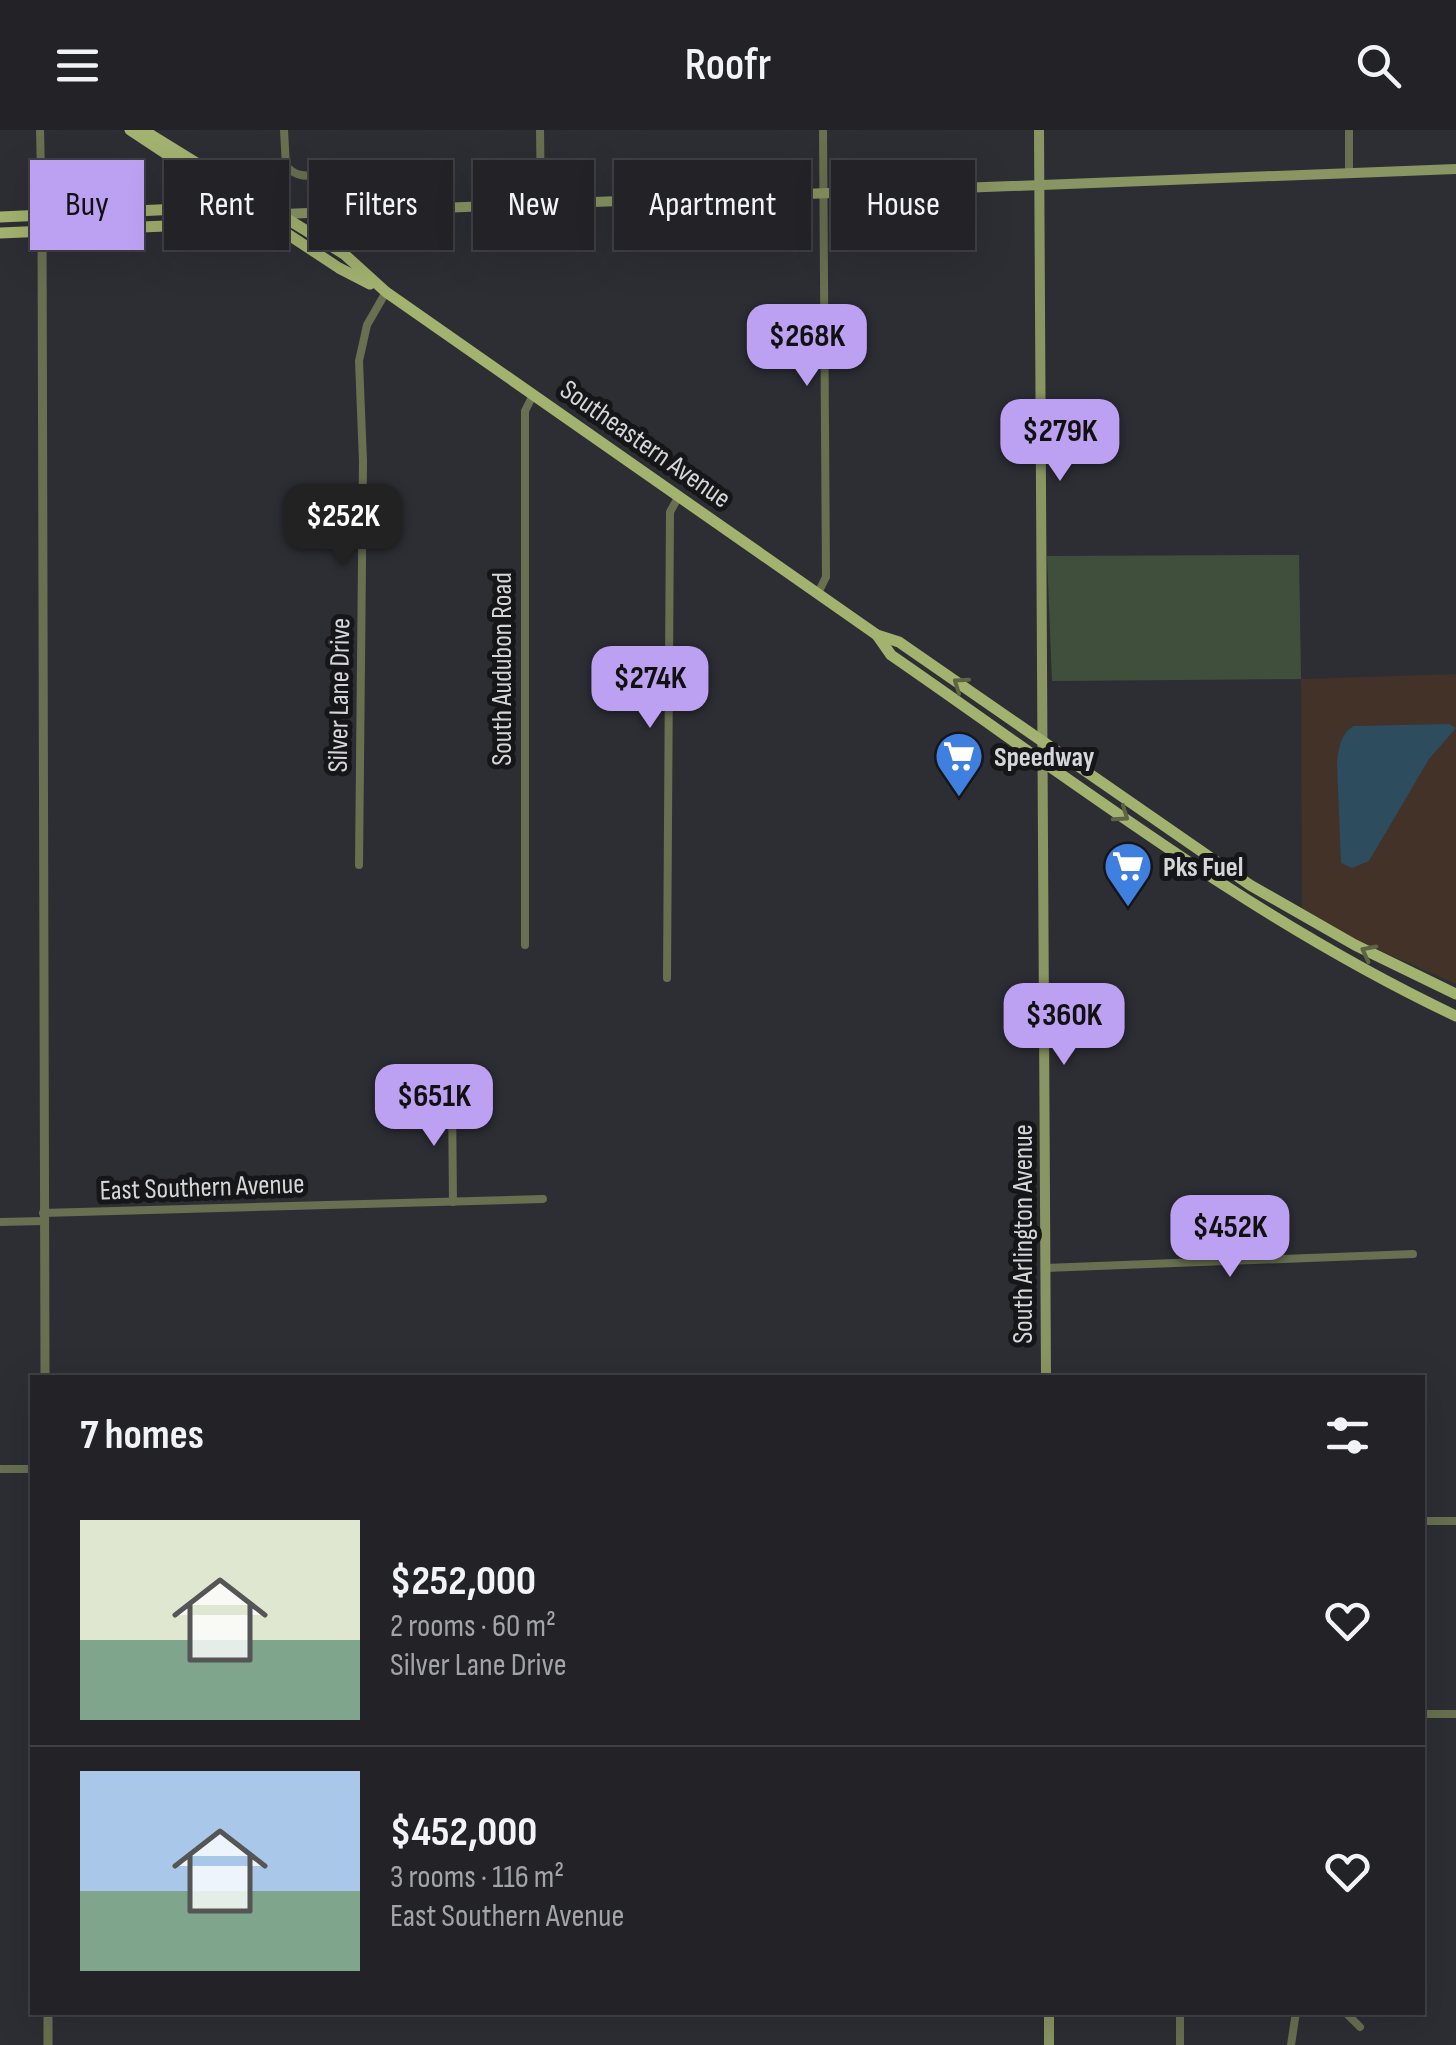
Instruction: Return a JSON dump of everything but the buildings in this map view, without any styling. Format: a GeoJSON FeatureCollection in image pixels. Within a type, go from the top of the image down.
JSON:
{"type":"FeatureCollection","features":[{"type":"Feature","properties":{"kind":"main road","name":"Southeastern Avenue"},"geometry":{"type":"LineString","coordinates":[[130,130],[174,160]]}},
{"type":"Feature","properties":{"kind":"main road","name":"Southeastern Avenue"},"geometry":{"type":"LineString","coordinates":[[143,130],[193,160]]}},
{"type":"Feature","properties":{"kind":"main road","name":"South Arlington Avenue"},"geometry":{"type":"LineString","coordinates":[[1039,130],[1046,1375]]}},
{"type":"Feature","properties":{"kind":"main road"},"geometry":{"type":"LineString","coordinates":[[594,201],[1456,169]]}},
{"type":"Feature","properties":{"kind":"main road"},"geometry":{"type":"LineString","coordinates":[[0,217],[30,216]]}},
{"type":"Feature","properties":{"kind":"main road"},"geometry":{"type":"LineString","coordinates":[[0,232],[30,231]]}},
{"type":"Feature","properties":{"kind":"main road","name":"Southeastern Avenue"},"geometry":{"type":"LineString","coordinates":[[289,237],[386,292]]}},
{"type":"Feature","properties":{"kind":"main road","name":"Southeastern Avenue"},"geometry":{"type":"LineString","coordinates":[[335,250],[386,292],[818,592],[877,635],[891,654],[1285,925],[1456,1016]]}},
{"type":"Feature","properties":{"kind":"main road","name":"Southeastern Avenue"},"geometry":{"type":"LineString","coordinates":[[877,635],[900,642],[1250,885],[1355,945],[1456,994]]}},
{"type":"Feature","properties":{"kind":"main road"},"geometry":{"type":"LineString","coordinates":[[1049,2015],[1049,2045]]}},
{"type":"Feature","properties":{"kind":"street"},"geometry":{"type":"LineString","coordinates":[[40,130],[41,160]]}},
{"type":"Feature","properties":{"kind":"street"},"geometry":{"type":"LineString","coordinates":[[284,130],[286,166],[292,173],[309,176]]}},
{"type":"Feature","properties":{"kind":"street"},"geometry":{"type":"LineString","coordinates":[[540,130],[540,160]]}},
{"type":"Feature","properties":{"kind":"street"},"geometry":{"type":"LineString","coordinates":[[818,592],[826,577],[823,130]]}},
{"type":"Feature","properties":{"kind":"street"},"geometry":{"type":"LineString","coordinates":[[1348,130],[1349,174]]}},
{"type":"Feature","properties":{"kind":"street"},"geometry":{"type":"LineString","coordinates":[[42,250],[44,1375]]}},
{"type":"Feature","properties":{"kind":"street","name":"Silver Lane Drive"},"geometry":{"type":"LineString","coordinates":[[359,865],[363,461],[358,369],[367,324],[386,292]]}},
{"type":"Feature","properties":{"kind":"street","name":"South Audubon Road"},"geometry":{"type":"LineString","coordinates":[[525,945],[525,411],[533,395]]}},
{"type":"Feature","properties":{"kind":"street"},"geometry":{"type":"LineString","coordinates":[[666,978],[670,512],[679,496]]}},
{"type":"Feature","properties":{"kind":"street"},"geometry":{"type":"LineString","coordinates":[[452,1096],[453,1202]]}},
{"type":"Feature","properties":{"kind":"street","name":"East Southern Avenue"},"geometry":{"type":"LineString","coordinates":[[0,1222],[43,1217],[543,1199]]}},
{"type":"Feature","properties":{"kind":"street"},"geometry":{"type":"LineString","coordinates":[[1045,1268],[1413,1254]]}},
{"type":"Feature","properties":{"kind":"street"},"geometry":{"type":"LineString","coordinates":[[0,1470],[30,1469]]}},
{"type":"Feature","properties":{"kind":"street"},"geometry":{"type":"LineString","coordinates":[[1425,1521],[1456,1521]]}},
{"type":"Feature","properties":{"kind":"street"},"geometry":{"type":"LineString","coordinates":[[1425,1714],[1456,1714]]}},
{"type":"Feature","properties":{"kind":"street"},"geometry":{"type":"LineString","coordinates":[[48,2015],[48,2045]]}},
{"type":"Feature","properties":{"kind":"street"},"geometry":{"type":"LineString","coordinates":[[1180,2015],[1180,2045]]}},
{"type":"Feature","properties":{"kind":"street"},"geometry":{"type":"LineString","coordinates":[[1291,2045],[1296,2015]]}},
{"type":"Feature","properties":{"kind":"street"},"geometry":{"type":"LineString","coordinates":[[1349,2015],[1360,2027]]}},
{"type":"Feature","properties":{"kind":"shaded area"},"geometry":{"type":"Polygon","coordinates":[[[1456,674],[1456,984],[1302,916],[1301,679],[1456,674]]]}},
{"type":"Feature","properties":{"kind":"green space"},"geometry":{"type":"Polygon","coordinates":[[[1299,555],[1301,679],[1052,681],[1047,556],[1299,555]]]}},
{"type":"Feature","properties":{"kind":"water"},"geometry":{"type":"Polygon","coordinates":[[[1449,724],[1456,728],[1429,759],[1369,861],[1352,868],[1341,863],[1337,764],[1346,732],[1354,726],[1449,724]]]}},
{"type":"Feature","properties":{"kind":"place","name":"Speedway"},"geometry":{"type":"Point","coordinates":[959,798]}},
{"type":"Feature","properties":{"kind":"place","name":"Pks Fuel"},"geometry":{"type":"Point","coordinates":[1128,908]}}]}
